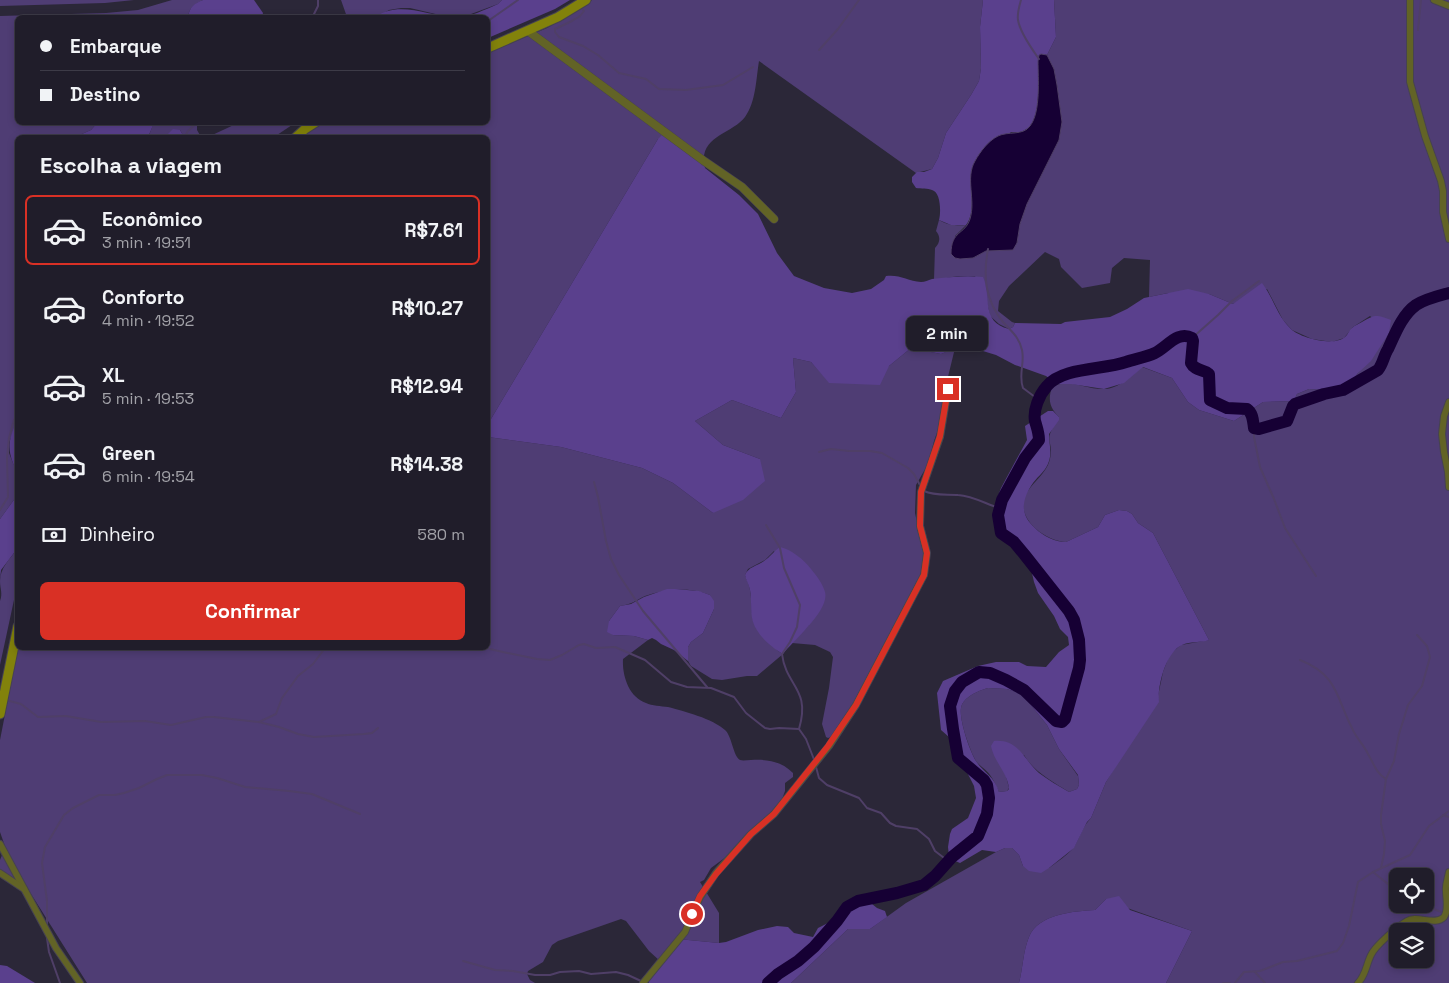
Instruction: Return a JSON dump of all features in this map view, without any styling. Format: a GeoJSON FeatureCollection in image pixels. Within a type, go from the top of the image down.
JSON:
{"type":"FeatureCollection","features":[{"type":"Feature","properties":{"kind":"main road"},"geometry":{"type":"LineString","coordinates":[[490,47],[558,17],[586,0]]}},
{"type":"Feature","properties":{"kind":"main road"},"geometry":{"type":"LineString","coordinates":[[298,135],[311,125]]}},
{"type":"Feature","properties":{"kind":"main road"},"geometry":{"type":"LineString","coordinates":[[0,714],[15,641]]}},
{"type":"Feature","properties":{"kind":"street"},"geometry":{"type":"LineString","coordinates":[[1410,0],[1410,82],[1425,136],[1441,181],[1443,212],[1449,239]]}},
{"type":"Feature","properties":{"kind":"street"},"geometry":{"type":"LineString","coordinates":[[1434,0],[1449,6]]}},
{"type":"Feature","properties":{"kind":"street"},"geometry":{"type":"LineString","coordinates":[[528,31],[704,162],[742,187],[774,219]]}},
{"type":"Feature","properties":{"kind":"street"},"geometry":{"type":"LineString","coordinates":[[643,983],[685,932],[700,896],[716,874],[751,834],[774,814],[828,746],[856,705],[924,575],[927,553],[920,526],[921,492],[940,436],[948,389]]}},
{"type":"Feature","properties":{"kind":"street"},"geometry":{"type":"LineString","coordinates":[[1449,402],[1444,416],[1442,442],[1449,487]]}},
{"type":"Feature","properties":{"kind":"street"},"geometry":{"type":"LineString","coordinates":[[0,844],[56,948],[80,983]]}},
{"type":"Feature","properties":{"kind":"street"},"geometry":{"type":"LineString","coordinates":[[1358,983],[1364,976],[1374,950],[1406,922],[1410,919],[1441,919],[1444,916],[1447,911],[1446,884],[1449,872]]}},
{"type":"Feature","properties":{"kind":"street"},"geometry":{"type":"LineString","coordinates":[[0,873],[27,892]]}},
{"type":"Feature","properties":{"kind":"shaded area"},"geometry":{"type":"Polygon","coordinates":[[[0,0],[134,0],[105,3],[0,6],[0,0]]]}},
{"type":"Feature","properties":{"kind":"shaded area"},"geometry":{"type":"Polygon","coordinates":[[[172,0],[203,0],[192,7],[189,15],[35,15],[106,13],[138,10],[172,0]]]}},
{"type":"Feature","properties":{"kind":"shaded area"},"geometry":{"type":"Polygon","coordinates":[[[203,0],[254,0],[263,13],[262,15],[189,15],[192,6],[203,0]]]}},
{"type":"Feature","properties":{"kind":"shaded area"},"geometry":{"type":"Polygon","coordinates":[[[341,0],[502,0],[498,4],[468,15],[440,15],[410,8],[401,8],[389,10],[381,15],[346,15],[341,0]]]}},
{"type":"Feature","properties":{"kind":"shaded area"},"geometry":{"type":"Polygon","coordinates":[[[502,0],[570,0],[555,9],[490,37],[490,15],[469,15],[498,4],[502,0]]]}},
{"type":"Feature","properties":{"kind":"shaded area"},"geometry":{"type":"Polygon","coordinates":[[[592,0],[983,0],[980,27],[981,68],[979,81],[946,133],[938,158],[932,169],[916,173],[759,61],[755,90],[749,111],[740,122],[713,140],[705,153],[704,161],[658,139],[490,421],[490,135],[302,135],[320,125],[490,125],[490,52],[547,28],[579,10],[592,0]]]}},
{"type":"Feature","properties":{"kind":"shaded area"},"geometry":{"type":"Polygon","coordinates":[[[983,0],[1054,0],[1056,37],[1047,55],[1041,54],[1035,118],[1030,126],[1022,132],[1011,132],[972,169],[972,206],[969,220],[966,225],[951,225],[939,220],[940,203],[935,192],[929,189],[916,188],[912,182],[912,177],[917,172],[932,169],[938,158],[946,133],[979,81],[981,68],[980,27],[983,0]]]}},
{"type":"Feature","properties":{"kind":"shaded area"},"geometry":{"type":"Polygon","coordinates":[[[1054,0],[1449,0],[1449,983],[1166,983],[1192,931],[1106,899],[1095,910],[1058,915],[1040,923],[1029,937],[1025,948],[1019,983],[791,983],[848,929],[870,929],[906,903],[996,852],[1005,848],[1012,848],[1019,855],[1023,866],[1049,868],[1066,856],[1074,847],[1091,818],[1106,782],[1158,696],[1163,672],[1170,654],[1181,645],[1209,640],[1153,533],[1138,523],[1132,514],[1119,510],[1105,515],[1098,527],[1066,542],[1050,538],[1035,528],[1029,521],[1023,505],[1025,496],[1048,465],[1051,452],[1049,436],[1059,417],[1050,403],[1052,387],[1070,384],[1096,389],[1108,389],[1124,382],[1142,367],[1172,378],[1188,402],[1199,410],[1234,421],[1263,402],[1294,401],[1297,394],[1309,389],[1331,390],[1351,382],[1389,333],[1370,316],[1353,327],[1344,338],[1332,342],[1312,339],[1292,330],[1283,320],[1267,289],[1233,304],[1209,294],[1168,293],[1149,297],[1150,260],[1124,258],[1112,268],[1110,283],[1082,288],[1061,267],[1059,259],[1045,252],[1009,286],[999,301],[998,311],[1015,323],[1009,329],[999,324],[990,316],[986,298],[975,276],[959,276],[934,280],[935,248],[939,240],[939,235],[936,231],[939,220],[952,225],[966,225],[955,236],[955,258],[973,258],[986,251],[997,251],[1017,243],[1020,224],[1027,204],[1059,140],[1062,122],[1054,69],[1047,55],[1056,37],[1054,0]]]}},
{"type":"Feature","properties":{"kind":"shaded area"},"geometry":{"type":"Polygon","coordinates":[[[394,10],[413,10],[439,15],[380,15],[394,10]]]}},
{"type":"Feature","properties":{"kind":"shaded area"},"geometry":{"type":"Polygon","coordinates":[[[0,16],[15,16],[15,125],[95,125],[91,130],[80,135],[15,135],[15,429],[9,442],[9,453],[15,468],[15,498],[0,519],[0,16]]]}},
{"type":"Feature","properties":{"kind":"shaded area"},"geometry":{"type":"Polygon","coordinates":[[[1041,54],[1047,55],[1054,69],[1062,122],[1059,140],[1027,204],[1020,224],[1017,243],[1013,250],[986,251],[973,258],[955,258],[951,254],[953,241],[968,224],[972,212],[972,168],[982,150],[994,138],[1023,131],[1034,120],[1037,104],[1038,61],[1041,54]]]}},
{"type":"Feature","properties":{"kind":"shaded area"},"geometry":{"type":"Polygon","coordinates":[[[95,125],[153,125],[149,135],[80,135],[91,130],[95,125]]]}},
{"type":"Feature","properties":{"kind":"shaded area"},"geometry":{"type":"Polygon","coordinates":[[[153,125],[197,125],[200,135],[183,135],[180,130],[167,135],[149,135],[153,125]]]}},
{"type":"Feature","properties":{"kind":"shaded area"},"geometry":{"type":"Polygon","coordinates":[[[234,125],[292,125],[277,135],[212,135],[234,125]]]}},
{"type":"Feature","properties":{"kind":"shaded area"},"geometry":{"type":"Polygon","coordinates":[[[173,129],[180,130],[183,135],[167,135],[173,129]]]}},
{"type":"Feature","properties":{"kind":"shaded area"},"geometry":{"type":"Polygon","coordinates":[[[665,132],[704,161],[705,168],[739,195],[758,214],[777,253],[794,276],[824,288],[852,293],[871,289],[884,280],[886,276],[921,282],[951,277],[983,277],[986,285],[990,315],[1000,326],[1009,329],[1015,323],[1061,324],[1110,317],[1144,298],[1188,289],[1209,294],[1233,304],[1262,283],[1286,324],[1295,332],[1309,338],[1325,341],[1340,340],[1354,326],[1376,316],[1391,320],[1389,333],[1371,361],[1351,382],[1331,390],[1309,389],[1297,394],[1294,401],[1263,402],[1234,421],[1199,410],[1188,402],[1172,378],[1143,367],[1124,383],[1104,389],[1057,384],[1046,376],[1015,365],[996,355],[963,345],[941,354],[911,348],[889,366],[880,385],[829,383],[811,362],[793,358],[796,392],[781,418],[732,400],[695,421],[723,445],[760,459],[765,481],[743,500],[713,513],[673,483],[642,468],[561,447],[490,437],[490,421],[658,139],[665,132]]]}},
{"type":"Feature","properties":{"kind":"shaded area"},"geometry":{"type":"Polygon","coordinates":[[[911,348],[941,354],[955,348],[946,385],[946,407],[928,464],[916,485],[915,513],[924,555],[920,585],[851,712],[834,736],[826,737],[822,724],[833,657],[830,652],[815,645],[792,643],[809,625],[774,551],[765,560],[748,569],[745,575],[750,590],[754,623],[761,634],[783,654],[757,676],[722,680],[712,679],[691,666],[688,661],[688,647],[691,642],[703,633],[714,609],[710,595],[702,592],[670,590],[653,593],[620,606],[609,621],[613,635],[634,636],[648,640],[623,659],[625,679],[635,696],[648,704],[690,713],[720,726],[727,733],[740,760],[774,762],[784,766],[793,773],[793,777],[785,783],[785,791],[781,802],[738,848],[711,868],[704,880],[700,882],[719,913],[719,943],[678,939],[660,961],[649,951],[626,921],[621,919],[558,941],[552,945],[543,962],[528,971],[527,974],[530,980],[535,983],[87,983],[16,870],[0,832],[0,740],[18,650],[490,650],[490,437],[561,447],[642,468],[673,483],[713,513],[760,459],[723,445],[695,421],[732,400],[781,418],[796,392],[793,358],[811,362],[830,383],[889,366],[911,348]]]}},
{"type":"Feature","properties":{"kind":"shaded area"},"geometry":{"type":"Polygon","coordinates":[[[1048,411],[1053,411],[1059,417],[1059,420],[1049,434],[1050,458],[1048,464],[1026,495],[1024,512],[1030,523],[1045,536],[1053,540],[1066,542],[1098,527],[1105,515],[1119,510],[1132,514],[1138,523],[1153,533],[1209,640],[1182,645],[1171,655],[1161,679],[1159,702],[1106,782],[1091,818],[1087,822],[1074,848],[1041,873],[1029,871],[1023,866],[1019,855],[1012,848],[1005,848],[996,852],[982,850],[960,863],[949,856],[948,847],[952,829],[968,818],[976,798],[974,786],[949,737],[941,730],[937,693],[943,681],[978,666],[996,662],[1019,662],[1027,666],[1046,667],[1059,652],[1069,645],[1068,637],[1060,629],[1054,616],[1038,593],[1029,560],[1005,529],[1000,503],[997,499],[1027,440],[1025,426],[1048,411]],[[984,689],[971,695],[962,704],[963,728],[976,761],[995,782],[999,792],[1007,791],[1009,789],[1008,783],[991,746],[994,741],[1002,741],[1009,743],[1020,751],[1033,768],[1050,781],[1069,792],[1077,789],[1079,785],[1078,775],[1059,749],[1047,725],[1022,694],[1007,689],[984,689]]]}},
{"type":"Feature","properties":{"kind":"shaded area"},"geometry":{"type":"Polygon","coordinates":[[[15,427],[15,467],[10,453],[11,436],[15,427]]]}},
{"type":"Feature","properties":{"kind":"shaded area"},"geometry":{"type":"Polygon","coordinates":[[[15,498],[15,552],[1,570],[0,578],[0,519],[15,498]]]}},
{"type":"Feature","properties":{"kind":"shaded area"},"geometry":{"type":"Polygon","coordinates":[[[780,547],[793,552],[805,562],[823,586],[825,592],[825,599],[817,616],[783,654],[765,641],[755,627],[750,590],[745,575],[748,570],[764,561],[780,547]]]}},
{"type":"Feature","properties":{"kind":"shaded area"},"geometry":{"type":"Polygon","coordinates":[[[15,552],[15,595],[0,665],[0,576],[15,552]]]}},
{"type":"Feature","properties":{"kind":"shaded area"},"geometry":{"type":"Polygon","coordinates":[[[667,589],[699,591],[710,595],[714,601],[714,609],[703,633],[691,642],[688,647],[688,661],[674,650],[652,638],[648,640],[634,636],[613,635],[607,632],[609,621],[620,606],[631,604],[667,589]]]}},
{"type":"Feature","properties":{"kind":"shaded area"},"geometry":{"type":"Polygon","coordinates":[[[988,688],[1007,689],[1022,694],[1047,725],[1059,749],[1078,776],[1079,785],[1077,789],[1069,792],[1056,784],[1038,771],[1024,755],[1003,770],[1009,788],[1007,791],[999,792],[987,771],[977,763],[966,735],[961,713],[962,704],[968,698],[988,688]]]}},
{"type":"Feature","properties":{"kind":"shaded area"},"geometry":{"type":"Polygon","coordinates":[[[2,855],[17,881],[0,869],[2,855]]]}},
{"type":"Feature","properties":{"kind":"shaded area"},"geometry":{"type":"Polygon","coordinates":[[[1119,896],[1130,910],[1192,931],[1166,983],[1019,983],[1027,942],[1034,929],[1040,923],[1058,915],[1095,910],[1106,899],[1119,896]]]}},
{"type":"Feature","properties":{"kind":"shaded area"},"geometry":{"type":"Polygon","coordinates":[[[867,900],[877,908],[885,911],[887,917],[870,929],[848,929],[791,983],[649,983],[647,974],[678,939],[719,943],[758,930],[777,926],[788,927],[794,933],[813,937],[818,928],[842,916],[851,901],[867,900]]]}},
{"type":"Feature","properties":{"kind":"shaded area"},"geometry":{"type":"Polygon","coordinates":[[[0,965],[7,966],[35,983],[0,983],[0,965]]]}},
{"type":"Feature","properties":{"kind":"waterway"},"geometry":{"type":"LineString","coordinates":[[314,15],[318,6],[318,0]]}},
{"type":"Feature","properties":{"kind":"waterway"},"geometry":{"type":"LineString","coordinates":[[490,20],[518,0]]}},
{"type":"Feature","properties":{"kind":"waterway"},"geometry":{"type":"LineString","coordinates":[[819,50],[838,29],[859,0]]}},
{"type":"Feature","properties":{"kind":"waterway"},"geometry":{"type":"LineString","coordinates":[[1021,0],[1018,10],[1019,25],[1039,59]]}},
{"type":"Feature","properties":{"kind":"waterway"},"geometry":{"type":"LineString","coordinates":[[1418,30],[1421,0]]}},
{"type":"Feature","properties":{"kind":"waterway"},"geometry":{"type":"LineString","coordinates":[[580,6],[584,11],[580,16],[555,29],[559,37],[583,46],[598,55],[619,73],[646,79],[659,89],[686,90],[723,85],[753,67]]}},
{"type":"Feature","properties":{"kind":"waterway"},"geometry":{"type":"LineString","coordinates":[[186,135],[195,125]]}},
{"type":"Feature","properties":{"kind":"waterway"},"geometry":{"type":"LineString","coordinates":[[988,249],[986,278],[992,305],[1021,345],[1023,355],[1021,378],[1023,388],[1039,400]]}},
{"type":"Feature","properties":{"kind":"waterway"},"geometry":{"type":"LineString","coordinates":[[1192,338],[1232,301],[1259,281]]}},
{"type":"Feature","properties":{"kind":"waterway"},"geometry":{"type":"LineString","coordinates":[[768,983],[814,947],[847,907],[858,901],[924,885],[952,857],[978,836],[987,814],[989,798],[987,785],[984,780],[958,758],[950,706],[955,691],[962,682],[979,672],[990,673],[1024,690],[1056,721],[1062,722],[1065,719],[1080,660],[1079,640],[1074,620],[1069,611],[1014,542],[1001,533],[998,515],[1002,500],[1025,458],[1039,440],[1035,412],[1039,398],[1047,386],[1063,375],[1117,365],[1152,354],[1173,340],[1187,336],[1192,338],[1193,341],[1191,363],[1209,374],[1210,400],[1227,408],[1247,409],[1252,415],[1254,428],[1259,429],[1287,421],[1295,404],[1343,390],[1378,370],[1399,325],[1411,309],[1423,301],[1449,293]]}},
{"type":"Feature","properties":{"kind":"waterway"},"geometry":{"type":"LineString","coordinates":[[0,510],[8,497],[7,458],[9,438],[15,419]]}},
{"type":"Feature","properties":{"kind":"waterway"},"geometry":{"type":"LineString","coordinates":[[1254,428],[1260,467],[1285,528],[1316,576]]}},
{"type":"Feature","properties":{"kind":"waterway"},"geometry":{"type":"LineString","coordinates":[[819,452],[831,449],[882,453],[908,468],[914,474],[921,487]]}},
{"type":"Feature","properties":{"kind":"waterway"},"geometry":{"type":"LineString","coordinates":[[594,482],[606,541],[611,559],[619,575],[643,611],[707,687]]}},
{"type":"Feature","properties":{"kind":"waterway"},"geometry":{"type":"LineString","coordinates":[[924,491],[969,497],[999,508]]}},
{"type":"Feature","properties":{"kind":"waterway"},"geometry":{"type":"LineString","coordinates":[[766,525],[780,548],[784,568],[800,605],[797,627],[782,654],[784,665],[800,696],[802,715],[799,729]]}},
{"type":"Feature","properties":{"kind":"waterway"},"geometry":{"type":"LineString","coordinates":[[1381,868],[1385,841],[1381,815],[1386,779],[1394,761],[1399,734],[1408,705],[1422,686],[1430,657],[1427,646],[1417,635]]}},
{"type":"Feature","properties":{"kind":"waterway"},"geometry":{"type":"LineString","coordinates":[[490,649],[550,660],[579,645],[584,644],[596,648],[615,647],[645,660],[671,682],[687,687],[711,688],[734,697],[746,713],[765,728],[799,729]]}},
{"type":"Feature","properties":{"kind":"waterway"},"geometry":{"type":"LineString","coordinates":[[259,722],[276,714],[282,698],[298,676],[313,664],[324,650]]}},
{"type":"Feature","properties":{"kind":"waterway"},"geometry":{"type":"LineString","coordinates":[[1300,660],[1312,666],[1329,680],[1356,735],[1377,771],[1386,779]]}},
{"type":"Feature","properties":{"kind":"waterway"},"geometry":{"type":"LineString","coordinates":[[6,700],[21,704],[38,717],[66,716],[101,722],[145,721],[171,725],[214,717],[259,722],[314,737],[372,733],[378,728]]}},
{"type":"Feature","properties":{"kind":"waterway"},"geometry":{"type":"LineString","coordinates":[[799,729],[806,739],[815,762]]}},
{"type":"Feature","properties":{"kind":"waterway"},"geometry":{"type":"LineString","coordinates":[[816,767],[819,778],[827,785],[859,798],[867,808],[881,813],[890,823],[896,826],[917,829],[929,839],[935,851],[948,861]]}},
{"type":"Feature","properties":{"kind":"waterway"},"geometry":{"type":"LineString","coordinates":[[47,925],[47,901],[42,863],[45,847],[64,815],[73,808],[99,795],[124,793],[167,775],[202,775],[245,787],[312,794],[360,814]]}},
{"type":"Feature","properties":{"kind":"waterway"},"geometry":{"type":"LineString","coordinates":[[1235,983],[1244,972],[1260,971],[1283,962],[1297,961],[1337,951],[1343,943],[1349,926],[1358,882],[1373,872],[1410,855],[1429,826],[1449,811]]}},
{"type":"Feature","properties":{"kind":"waterway"},"geometry":{"type":"LineString","coordinates":[[1443,815],[1449,817]]}},
{"type":"Feature","properties":{"kind":"waterway"},"geometry":{"type":"LineString","coordinates":[[1373,872],[1389,885]]}},
{"type":"Feature","properties":{"kind":"waterway"},"geometry":{"type":"LineString","coordinates":[[1434,909],[1449,915]]}},
{"type":"Feature","properties":{"kind":"waterway"},"geometry":{"type":"LineString","coordinates":[[47,938],[49,952],[60,983]]}},
{"type":"Feature","properties":{"kind":"waterway"},"geometry":{"type":"LineString","coordinates":[[463,961],[495,970],[535,975],[579,971],[591,974],[616,972],[641,981]]}},
{"type":"Feature","properties":{"kind":"waterway"},"geometry":{"type":"LineString","coordinates":[[1255,972],[1265,983]]}},
{"type":"Feature","properties":{"kind":"waterway"},"geometry":{"type":"LineString","coordinates":[[1223,983],[1230,983]]}},
{"type":"Feature","properties":{"kind":"route"},"geometry":{"type":"LineString","coordinates":[[692,914],[700,896],[716,874],[751,834],[774,814],[828,746],[856,705],[924,575],[927,553],[920,526],[921,492],[940,436],[948,389]]}}]}
